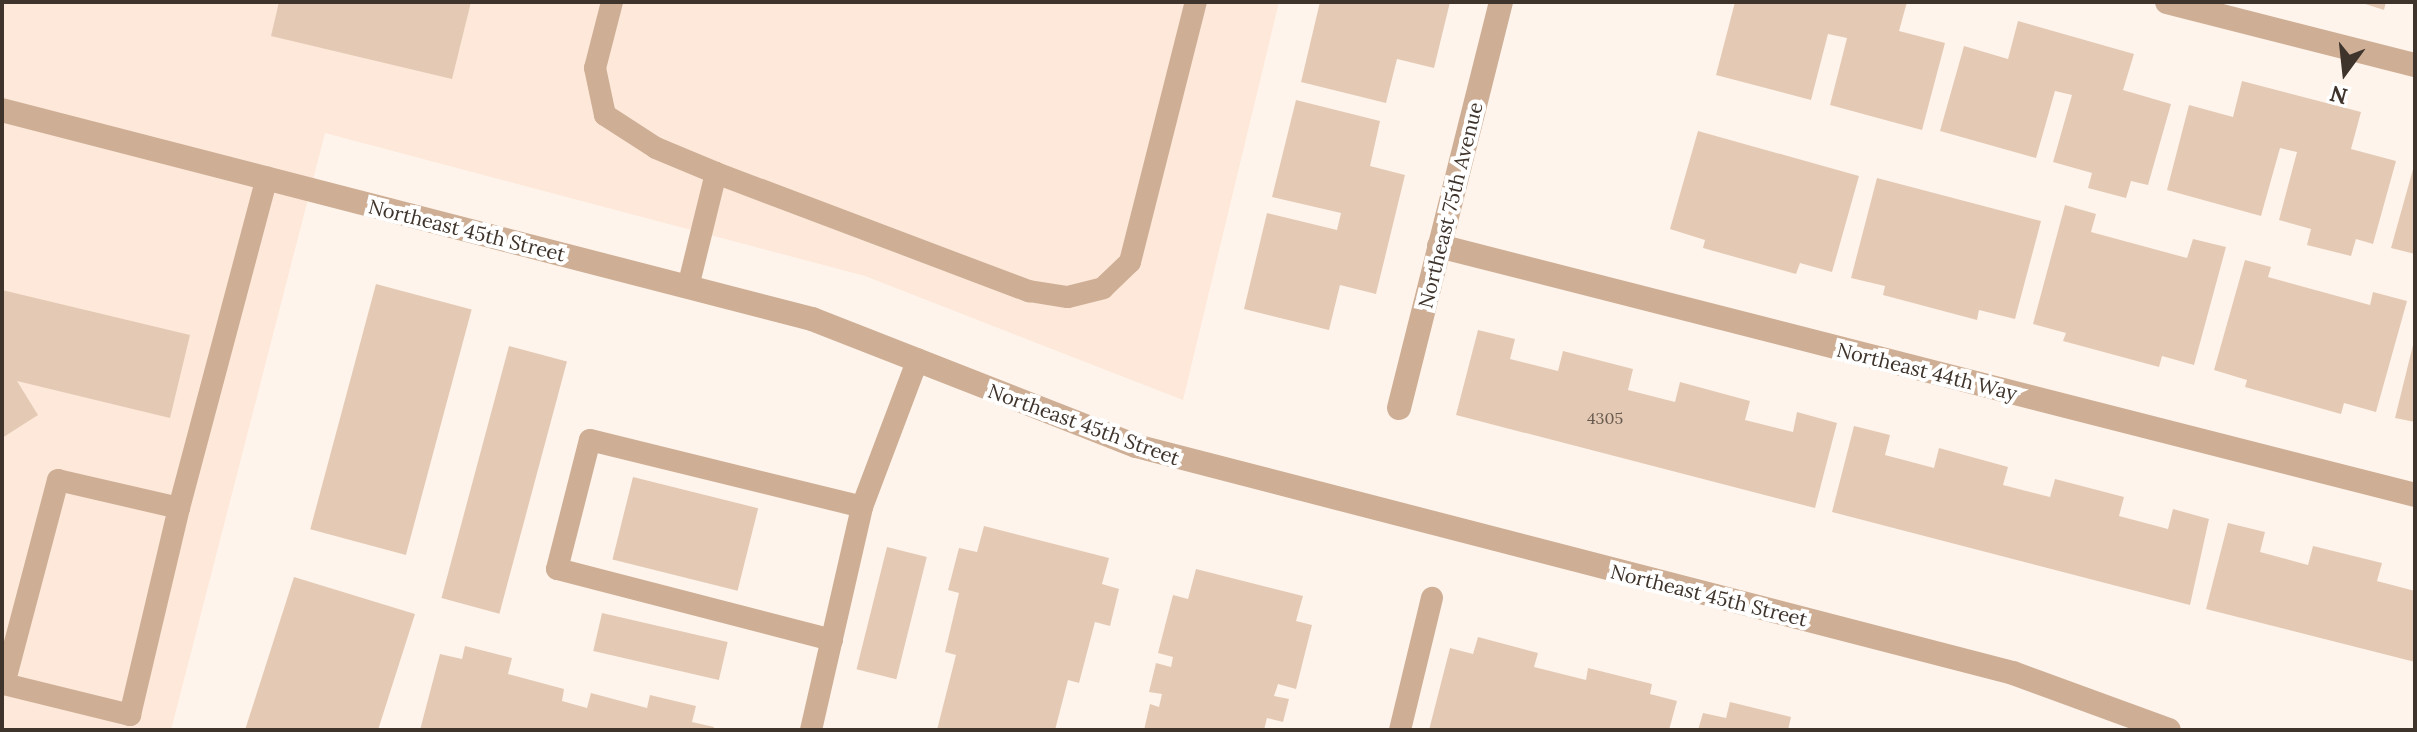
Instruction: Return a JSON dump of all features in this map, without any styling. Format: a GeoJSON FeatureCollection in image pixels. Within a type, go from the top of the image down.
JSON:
{"type":"FeatureCollection","features":[{"type":"Feature","properties":{"kind":"street","name":"Northeast 75th Avenue"},"geometry":{"type":"LineString","coordinates":[[1399,408],[1501,2]]}},
{"type":"Feature","properties":{"kind":"street"},"geometry":{"type":"LineString","coordinates":[[2167,2],[2415,65]]}},
{"type":"Feature","properties":{"kind":"street","name":"Northeast 45th Street"},"geometry":{"type":"LineString","coordinates":[[2,110],[812,319],[918,359],[1004,397],[1136,446],[2013,673],[2169,730]]}},
{"type":"Feature","properties":{"kind":"street","name":"Northeast 44th Way"},"geometry":{"type":"LineString","coordinates":[[1439,246],[2415,495]]}},
{"type":"Feature","properties":{"kind":"lane"},"geometry":{"type":"LineString","coordinates":[[612,2],[595,68],[605,115],[656,148],[1029,291],[1068,297],[1103,288],[1130,262],[1196,2]]}},
{"type":"Feature","properties":{"kind":"lane"},"geometry":{"type":"LineString","coordinates":[[688,287],[716,173]]}},
{"type":"Feature","properties":{"kind":"lane"},"geometry":{"type":"LineString","coordinates":[[179,508],[58,480],[3,683],[130,715],[179,508],[267,178]]}},
{"type":"Feature","properties":{"kind":"lane"},"geometry":{"type":"LineString","coordinates":[[811,730],[862,507],[918,359]]}},
{"type":"Feature","properties":{"kind":"lane"},"geometry":{"type":"LineString","coordinates":[[832,640],[557,569],[590,440],[862,507]]}},
{"type":"Feature","properties":{"kind":"lane"},"geometry":{"type":"LineString","coordinates":[[1400,730],[1432,598]]}},
{"type":"Feature","properties":{"kind":"shaded area"},"geometry":{"type":"Polygon","coordinates":[[[2,2],[1279,2],[1183,400],[865,276],[325,133],[171,730],[2,730],[2,2]]]}},
{"type":"Feature","properties":{"kind":"building"},"geometry":{"type":"Polygon","coordinates":[[[279,2],[471,2],[452,79],[271,36],[279,2]]]}},
{"type":"Feature","properties":{"kind":"building"},"geometry":{"type":"Polygon","coordinates":[[[1320,2],[1450,2],[1434,68],[1397,59],[1386,103],[1301,82],[1320,2]]]}},
{"type":"Feature","properties":{"kind":"building"},"geometry":{"type":"Polygon","coordinates":[[[1735,2],[1907,2],[1899,31],[1945,43],[1922,130],[1830,105],[1847,38],[1828,34],[1811,100],[1716,75],[1735,2]]]}},
{"type":"Feature","properties":{"kind":"building"},"geometry":{"type":"Polygon","coordinates":[[[2359,2],[2386,2],[2384,10],[2359,2]]]}},
{"type":"Feature","properties":{"kind":"building"},"geometry":{"type":"Polygon","coordinates":[[[2018,21],[2134,54],[2123,90],[2171,104],[2148,185],[2131,181],[2126,198],[2088,188],[2092,173],[2053,162],[2072,95],[2055,91],[2036,158],[1940,131],[1964,46],[2008,59],[2018,21]]]}},
{"type":"Feature","properties":{"kind":"building"},"geometry":{"type":"Polygon","coordinates":[[[2242,81],[2361,112],[2351,149],[2396,161],[2373,244],[2356,239],[2351,256],[2307,245],[2311,229],[2279,220],[2297,152],[2280,148],[2261,216],[2167,190],[2189,105],[2233,117],[2242,81]]]}},
{"type":"Feature","properties":{"kind":"building"},"geometry":{"type":"Polygon","coordinates":[[[1296,100],[1380,121],[1370,166],[1405,175],[1376,294],[1340,285],[1329,330],[1244,309],[1267,213],[1337,230],[1341,213],[1272,197],[1296,100]]]}},
{"type":"Feature","properties":{"kind":"building"},"geometry":{"type":"Polygon","coordinates":[[[1698,131],[1859,176],[1832,272],[1800,263],[1796,274],[1703,248],[1705,240],[1670,229],[1698,131]]]}},
{"type":"Feature","properties":{"kind":"building"},"geometry":{"type":"Polygon","coordinates":[[[2415,162],[2415,254],[2391,248],[2415,162]]]}},
{"type":"Feature","properties":{"kind":"building"},"geometry":{"type":"Polygon","coordinates":[[[1877,178],[2041,221],[2015,319],[1979,310],[1977,320],[1883,295],[1885,286],[1851,278],[1877,178]]]}},
{"type":"Feature","properties":{"kind":"building"},"geometry":{"type":"Polygon","coordinates":[[[2065,205],[2096,214],[2091,232],[2187,258],[2193,239],[2226,247],[2194,365],[2162,356],[2159,367],[2063,341],[2066,333],[2033,324],[2065,205]]]}},
{"type":"Feature","properties":{"kind":"building"},"geometry":{"type":"Polygon","coordinates":[[[2245,260],[2271,267],[2268,277],[2370,305],[2373,292],[2407,301],[2376,412],[2344,403],[2341,414],[2245,387],[2247,380],[2214,370],[2245,260]]]}},
{"type":"Feature","properties":{"kind":"building"},"geometry":{"type":"Polygon","coordinates":[[[376,284],[472,310],[406,555],[310,529],[376,284]]]}},
{"type":"Feature","properties":{"kind":"building"},"geometry":{"type":"Polygon","coordinates":[[[2,290],[190,335],[170,418],[17,381],[38,415],[2,438],[2,290]]]}},
{"type":"Feature","properties":{"kind":"building"},"geometry":{"type":"Polygon","coordinates":[[[1478,330],[1515,339],[1510,359],[1558,371],[1563,351],[1633,369],[1628,390],[1675,402],[1680,382],[1750,401],[1745,420],[1793,432],[1797,412],[1837,423],[1815,508],[1456,415],[1478,330]]]}},
{"type":"Feature","properties":{"kind":"building"},"geometry":{"type":"Polygon","coordinates":[[[2415,341],[2415,422],[2395,418],[2415,341]]]}},
{"type":"Feature","properties":{"kind":"building"},"geometry":{"type":"Polygon","coordinates":[[[509,346],[567,362],[499,614],[441,598],[509,346]]]}},
{"type":"Feature","properties":{"kind":"building"},"geometry":{"type":"Polygon","coordinates":[[[1854,426],[1890,435],[1885,455],[1934,468],[1939,448],[2008,467],[2003,485],[2050,497],[2055,479],[2124,497],[2119,516],[2168,529],[2173,509],[2209,519],[2190,605],[1832,512],[1854,426]]]}},
{"type":"Feature","properties":{"kind":"building"},"geometry":{"type":"Polygon","coordinates":[[[633,477],[758,508],[738,591],[612,559],[633,477]]]}},
{"type":"Feature","properties":{"kind":"building"},"geometry":{"type":"Polygon","coordinates":[[[2228,523],[2265,532],[2260,552],[2308,565],[2313,546],[2382,563],[2377,581],[2415,591],[2415,662],[2206,609],[2228,523]]]}},
{"type":"Feature","properties":{"kind":"building"},"geometry":{"type":"Polygon","coordinates":[[[984,526],[1109,558],[1102,584],[1119,589],[1110,626],[1095,622],[1079,683],[1068,680],[1055,730],[937,730],[956,655],[945,652],[959,593],[948,590],[959,548],[977,552],[984,526]]]}},
{"type":"Feature","properties":{"kind":"building"},"geometry":{"type":"Polygon","coordinates":[[[887,547],[927,557],[896,679],[857,669],[887,547]]]}},
{"type":"Feature","properties":{"kind":"building"},"geometry":{"type":"Polygon","coordinates":[[[1196,569],[1303,596],[1296,621],[1312,625],[1296,689],[1278,684],[1274,696],[1289,699],[1283,722],[1267,718],[1264,730],[1144,730],[1150,704],[1159,707],[1162,694],[1149,692],[1156,663],[1171,667],[1173,657],[1158,653],[1173,595],[1188,599],[1196,569]]]}},
{"type":"Feature","properties":{"kind":"building"},"geometry":{"type":"Polygon","coordinates":[[[294,577],[415,614],[378,730],[245,730],[294,577]]]}},
{"type":"Feature","properties":{"kind":"building"},"geometry":{"type":"Polygon","coordinates":[[[602,613],[728,642],[719,680],[593,651],[602,613]]]}},
{"type":"Feature","properties":{"kind":"building"},"geometry":{"type":"Polygon","coordinates":[[[1478,637],[1538,653],[1534,667],[1586,680],[1588,668],[1652,684],[1650,694],[1677,701],[1669,730],[1429,730],[1450,648],[1473,654],[1478,637]]]}},
{"type":"Feature","properties":{"kind":"building"},"geometry":{"type":"Polygon","coordinates":[[[465,646],[512,658],[508,674],[564,689],[562,701],[587,708],[591,693],[647,708],[650,695],[696,706],[692,722],[714,727],[713,730],[420,730],[440,654],[462,659],[465,646]]]}},
{"type":"Feature","properties":{"kind":"building"},"geometry":{"type":"Polygon","coordinates":[[[1730,702],[1791,717],[1788,730],[1698,730],[1703,713],[1726,718],[1730,702]]]}}]}
